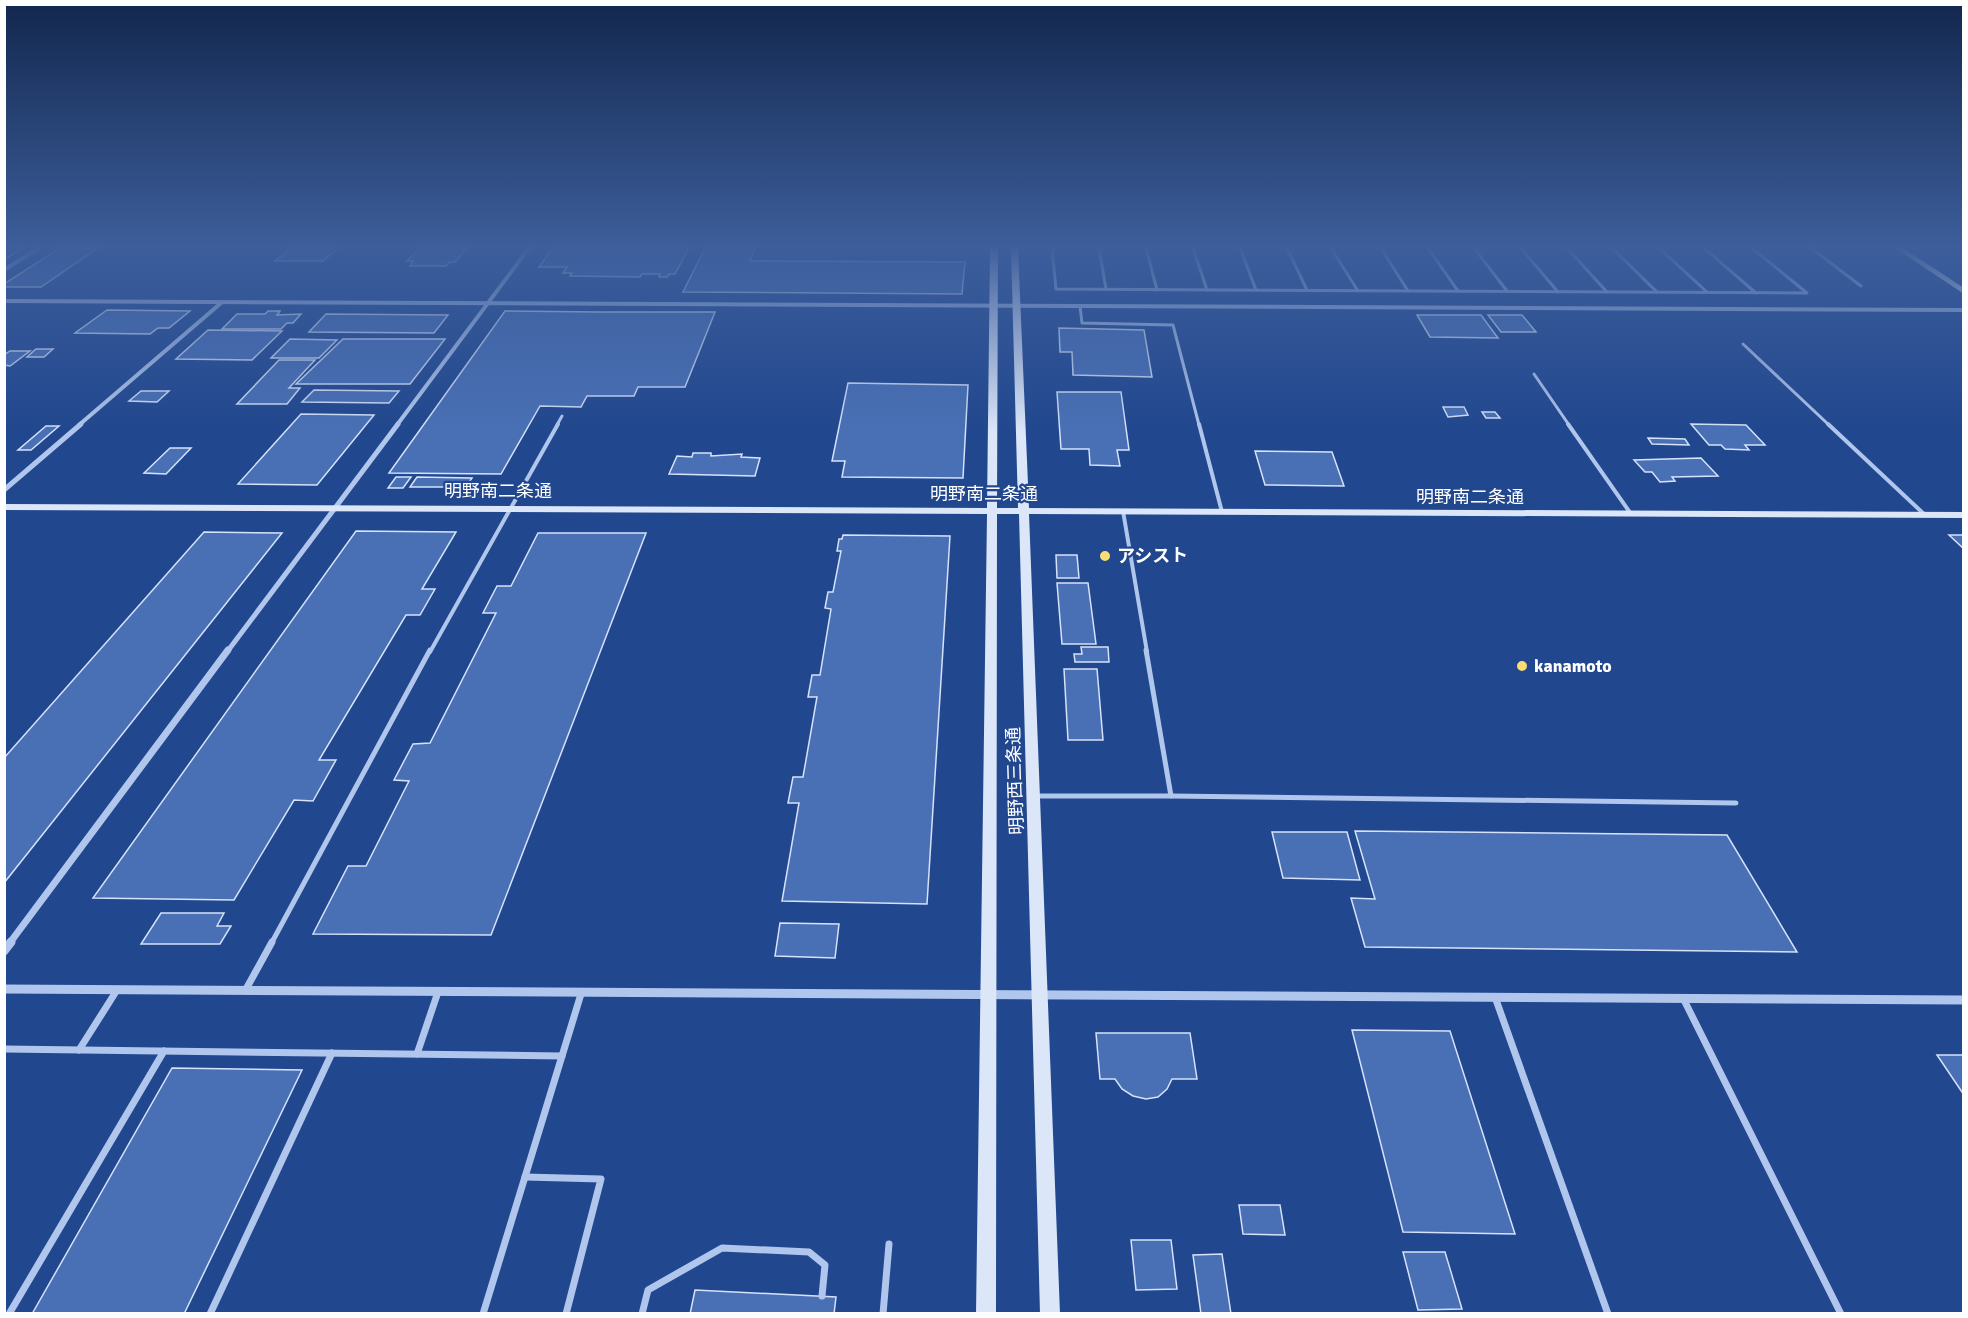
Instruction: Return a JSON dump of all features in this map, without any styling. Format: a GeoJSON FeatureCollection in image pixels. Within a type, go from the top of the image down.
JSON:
{"type":"FeatureCollection","features":[{"type":"Feature","properties":{"kind":"street"},"geometry":{"type":"LineString","coordinates":[[4,490],[213,310]]}},
{"type":"Feature","properties":{"kind":"street"},"geometry":{"type":"LineString","coordinates":[[4,951],[483,310]]}},
{"type":"Feature","properties":{"kind":"street","name":"明野西三条通"},"geometry":{"type":"LineString","coordinates":[[986,1314],[993,310]]}},
{"type":"Feature","properties":{"kind":"street","name":"明野西三条通"},"geometry":{"type":"LineString","coordinates":[[1017,310],[1050,1314]]}},
{"type":"Feature","properties":{"kind":"street"},"geometry":{"type":"LineString","coordinates":[[1855,310],[1964,310]]}},
{"type":"Feature","properties":{"kind":"street","name":"明野南二条通"},"geometry":{"type":"LineString","coordinates":[[4,507],[1964,515]]}},
{"type":"Feature","properties":{"kind":"street"},"geometry":{"type":"LineString","coordinates":[[4,989],[581,994],[1039,993],[1964,1000]]}},
{"type":"Feature","properties":{"kind":"lane"},"geometry":{"type":"LineString","coordinates":[[1080,310],[1082,323],[1173,325],[1222,512]]}},
{"type":"Feature","properties":{"kind":"lane"},"geometry":{"type":"LineString","coordinates":[[1743,344],[1925,515]]}},
{"type":"Feature","properties":{"kind":"lane"},"geometry":{"type":"LineString","coordinates":[[1534,374],[1631,514]]}},
{"type":"Feature","properties":{"kind":"lane"},"geometry":{"type":"LineString","coordinates":[[245,991],[508,508],[562,416]]}},
{"type":"Feature","properties":{"kind":"lane"},"geometry":{"type":"LineString","coordinates":[[1123,511],[1171,796]]}},
{"type":"Feature","properties":{"kind":"lane"},"geometry":{"type":"LineString","coordinates":[[1033,796],[1736,803]]}},
{"type":"Feature","properties":{"kind":"lane"},"geometry":{"type":"LineString","coordinates":[[79,1050],[117,990]]}},
{"type":"Feature","properties":{"kind":"lane"},"geometry":{"type":"LineString","coordinates":[[417,1054],[438,992]]}},
{"type":"Feature","properties":{"kind":"lane"},"geometry":{"type":"LineString","coordinates":[[483,1314],[581,994]]}},
{"type":"Feature","properties":{"kind":"lane"},"geometry":{"type":"LineString","coordinates":[[1495,997],[1608,1314]]}},
{"type":"Feature","properties":{"kind":"lane"},"geometry":{"type":"LineString","coordinates":[[1683,998],[1841,1314]]}},
{"type":"Feature","properties":{"kind":"lane"},"geometry":{"type":"LineString","coordinates":[[4,1049],[562,1056]]}},
{"type":"Feature","properties":{"kind":"lane"},"geometry":{"type":"LineString","coordinates":[[9,1314],[164,1051]]}},
{"type":"Feature","properties":{"kind":"lane"},"geometry":{"type":"LineString","coordinates":[[210,1314],[332,1053]]}},
{"type":"Feature","properties":{"kind":"lane"},"geometry":{"type":"LineString","coordinates":[[525,1177],[601,1179],[566,1314]]}},
{"type":"Feature","properties":{"kind":"lane"},"geometry":{"type":"LineString","coordinates":[[883,1314],[889,1244]]}},
{"type":"Feature","properties":{"kind":"lane"},"geometry":{"type":"LineString","coordinates":[[642,1314],[648,1290],[722,1248],[809,1252],[825,1265],[822,1296]]}},
{"type":"Feature","properties":{"kind":"building"},"geometry":{"type":"Polygon","coordinates":[[[107,310],[190,311],[169,328],[158,328],[150,334],[75,333],[107,310]]]}},
{"type":"Feature","properties":{"kind":"building"},"geometry":{"type":"Polygon","coordinates":[[[268,311],[280,311],[277,315],[301,314],[293,323],[287,323],[281,329],[222,329],[237,314],[265,314],[268,311]]]}},
{"type":"Feature","properties":{"kind":"building"},"geometry":{"type":"Polygon","coordinates":[[[505,311],[715,312],[685,387],[638,387],[634,396],[587,396],[581,407],[540,406],[501,474],[389,473],[505,311]]]}},
{"type":"Feature","properties":{"kind":"building"},"geometry":{"type":"Polygon","coordinates":[[[326,314],[448,315],[434,333],[309,332],[326,314]]]}},
{"type":"Feature","properties":{"kind":"building"},"geometry":{"type":"Polygon","coordinates":[[[1417,315],[1481,315],[1498,338],[1430,337],[1417,315]]]}},
{"type":"Feature","properties":{"kind":"building"},"geometry":{"type":"Polygon","coordinates":[[[1488,315],[1522,315],[1536,332],[1501,332],[1488,315]]]}},
{"type":"Feature","properties":{"kind":"building"},"geometry":{"type":"Polygon","coordinates":[[[1059,328],[1144,330],[1152,377],[1073,375],[1072,352],[1060,352],[1059,328]]]}},
{"type":"Feature","properties":{"kind":"building"},"geometry":{"type":"Polygon","coordinates":[[[208,330],[282,331],[252,360],[176,359],[208,330]]]}},
{"type":"Feature","properties":{"kind":"building"},"geometry":{"type":"Polygon","coordinates":[[[290,339],[337,340],[319,358],[271,358],[290,339]]]}},
{"type":"Feature","properties":{"kind":"building"},"geometry":{"type":"Polygon","coordinates":[[[343,339],[445,339],[410,384],[296,384],[343,339]]]}},
{"type":"Feature","properties":{"kind":"building"},"geometry":{"type":"Polygon","coordinates":[[[36,349],[53,349],[44,357],[27,357],[36,349]]]}},
{"type":"Feature","properties":{"kind":"building"},"geometry":{"type":"Polygon","coordinates":[[[10,351],[30,351],[10,366],[4,365],[4,355],[10,351]]]}},
{"type":"Feature","properties":{"kind":"building"},"geometry":{"type":"Polygon","coordinates":[[[279,360],[315,360],[289,388],[300,388],[287,404],[237,404],[279,360]]]}},
{"type":"Feature","properties":{"kind":"building"},"geometry":{"type":"Polygon","coordinates":[[[848,383],[968,385],[963,478],[842,477],[845,461],[832,461],[848,383]]]}},
{"type":"Feature","properties":{"kind":"building"},"geometry":{"type":"Polygon","coordinates":[[[314,390],[399,391],[389,403],[302,402],[314,390]]]}},
{"type":"Feature","properties":{"kind":"building"},"geometry":{"type":"Polygon","coordinates":[[[141,391],[169,391],[157,402],[129,401],[141,391]]]}},
{"type":"Feature","properties":{"kind":"building"},"geometry":{"type":"Polygon","coordinates":[[[1057,392],[1121,392],[1129,450],[1117,450],[1120,466],[1090,465],[1089,449],[1061,449],[1057,392]]]}},
{"type":"Feature","properties":{"kind":"building"},"geometry":{"type":"Polygon","coordinates":[[[1443,407],[1464,407],[1468,415],[1448,417],[1443,407]]]}},
{"type":"Feature","properties":{"kind":"building"},"geometry":{"type":"Polygon","coordinates":[[[1482,412],[1495,412],[1500,418],[1486,418],[1482,412]]]}},
{"type":"Feature","properties":{"kind":"building"},"geometry":{"type":"Polygon","coordinates":[[[301,414],[374,415],[317,485],[238,484],[301,414]]]}},
{"type":"Feature","properties":{"kind":"building"},"geometry":{"type":"Polygon","coordinates":[[[1691,424],[1746,425],[1765,445],[1745,445],[1749,450],[1725,449],[1721,445],[1709,445],[1691,424]]]}},
{"type":"Feature","properties":{"kind":"building"},"geometry":{"type":"Polygon","coordinates":[[[46,426],[59,426],[31,450],[18,450],[46,426]]]}},
{"type":"Feature","properties":{"kind":"building"},"geometry":{"type":"Polygon","coordinates":[[[1648,438],[1685,439],[1689,445],[1652,444],[1648,438]]]}},
{"type":"Feature","properties":{"kind":"building"},"geometry":{"type":"Polygon","coordinates":[[[170,448],[191,448],[166,474],[144,473],[170,448]]]}},
{"type":"Feature","properties":{"kind":"building"},"geometry":{"type":"Polygon","coordinates":[[[1255,451],[1332,452],[1344,486],[1265,485],[1255,451]]]}},
{"type":"Feature","properties":{"kind":"building"},"geometry":{"type":"Polygon","coordinates":[[[693,453],[711,453],[711,456],[742,454],[741,457],[760,458],[755,476],[669,474],[677,456],[692,457],[693,453]]]}},
{"type":"Feature","properties":{"kind":"building"},"geometry":{"type":"Polygon","coordinates":[[[1701,458],[1718,476],[1672,477],[1675,481],[1660,482],[1652,472],[1645,472],[1634,460],[1701,458]]]}},
{"type":"Feature","properties":{"kind":"building"},"geometry":{"type":"Polygon","coordinates":[[[396,477],[411,477],[403,488],[388,488],[396,477]]]}},
{"type":"Feature","properties":{"kind":"building"},"geometry":{"type":"Polygon","coordinates":[[[417,477],[472,478],[466,487],[410,487],[417,477]]]}},
{"type":"Feature","properties":{"kind":"building"},"geometry":{"type":"Polygon","coordinates":[[[356,531],[456,532],[422,589],[435,589],[420,615],[406,615],[319,760],[336,760],[313,801],[294,800],[234,900],[93,898],[356,531]]]}},
{"type":"Feature","properties":{"kind":"building"},"geometry":{"type":"Polygon","coordinates":[[[204,532],[282,533],[4,883],[4,758],[204,532]]]}},
{"type":"Feature","properties":{"kind":"building"},"geometry":{"type":"Polygon","coordinates":[[[538,533],[646,533],[491,935],[313,934],[348,866],[366,866],[409,781],[394,780],[413,744],[430,743],[496,613],[483,613],[497,586],[511,586],[538,533]]]}},
{"type":"Feature","properties":{"kind":"building"},"geometry":{"type":"Polygon","coordinates":[[[843,535],[950,536],[927,904],[782,901],[799,803],[788,803],[793,777],[803,777],[817,697],[808,697],[812,675],[820,675],[831,609],[825,608],[828,592],[833,592],[841,551],[837,551],[839,539],[842,539],[843,535]]]}},
{"type":"Feature","properties":{"kind":"building"},"geometry":{"type":"Polygon","coordinates":[[[1949,535],[1964,535],[1964,549],[1949,535]]]}},
{"type":"Feature","properties":{"kind":"building"},"geometry":{"type":"Polygon","coordinates":[[[1056,555],[1077,555],[1079,578],[1057,578],[1056,555]]]}},
{"type":"Feature","properties":{"kind":"building"},"geometry":{"type":"Polygon","coordinates":[[[1057,583],[1088,583],[1096,644],[1062,644],[1057,583]]]}},
{"type":"Feature","properties":{"kind":"building"},"geometry":{"type":"Polygon","coordinates":[[[1081,647],[1108,647],[1109,662],[1075,662],[1074,654],[1082,654],[1081,647]]]}},
{"type":"Feature","properties":{"kind":"building"},"geometry":{"type":"Polygon","coordinates":[[[1064,669],[1097,669],[1103,740],[1068,740],[1064,669]]]}},
{"type":"Feature","properties":{"kind":"building"},"geometry":{"type":"Polygon","coordinates":[[[1355,831],[1727,835],[1797,952],[1365,947],[1351,898],[1375,899],[1355,831]]]}},
{"type":"Feature","properties":{"kind":"building"},"geometry":{"type":"Polygon","coordinates":[[[1272,832],[1347,832],[1360,880],[1283,878],[1272,832]]]}},
{"type":"Feature","properties":{"kind":"building"},"geometry":{"type":"Polygon","coordinates":[[[161,913],[224,913],[217,926],[231,926],[220,944],[141,944],[161,913]]]}},
{"type":"Feature","properties":{"kind":"building"},"geometry":{"type":"Polygon","coordinates":[[[780,923],[839,924],[835,958],[775,956],[780,923]]]}},
{"type":"Feature","properties":{"kind":"building"},"geometry":{"type":"Polygon","coordinates":[[[1352,1030],[1450,1031],[1515,1234],[1403,1232],[1352,1030]]]}},
{"type":"Feature","properties":{"kind":"building"},"geometry":{"type":"Polygon","coordinates":[[[1096,1033],[1190,1033],[1197,1079],[1172,1079],[1167,1089],[1158,1097],[1146,1099],[1133,1096],[1122,1089],[1115,1079],[1100,1079],[1096,1033]]]}},
{"type":"Feature","properties":{"kind":"building"},"geometry":{"type":"Polygon","coordinates":[[[1937,1055],[1964,1055],[1964,1095],[1937,1055]]]}},
{"type":"Feature","properties":{"kind":"building"},"geometry":{"type":"Polygon","coordinates":[[[172,1068],[302,1070],[184,1314],[32,1314],[172,1068]]]}},
{"type":"Feature","properties":{"kind":"building"},"geometry":{"type":"Polygon","coordinates":[[[1239,1205],[1280,1205],[1285,1235],[1243,1234],[1239,1205]]]}},
{"type":"Feature","properties":{"kind":"building"},"geometry":{"type":"Polygon","coordinates":[[[1131,1240],[1171,1240],[1177,1289],[1136,1290],[1131,1240]]]}},
{"type":"Feature","properties":{"kind":"building"},"geometry":{"type":"Polygon","coordinates":[[[1403,1252],[1445,1252],[1462,1309],[1418,1310],[1403,1252]]]}},
{"type":"Feature","properties":{"kind":"building"},"geometry":{"type":"Polygon","coordinates":[[[1222,1254],[1231,1314],[1201,1314],[1193,1255],[1222,1254]]]}},
{"type":"Feature","properties":{"kind":"building"},"geometry":{"type":"Polygon","coordinates":[[[695,1290],[836,1297],[834,1314],[690,1314],[695,1290]]]}},
{"type":"Feature","properties":{"kind":"place","name":"アシスト"},"geometry":{"type":"Point","coordinates":[1105,556]}},
{"type":"Feature","properties":{"kind":"place","name":"kanamoto"},"geometry":{"type":"Point","coordinates":[1522,666]}}]}
